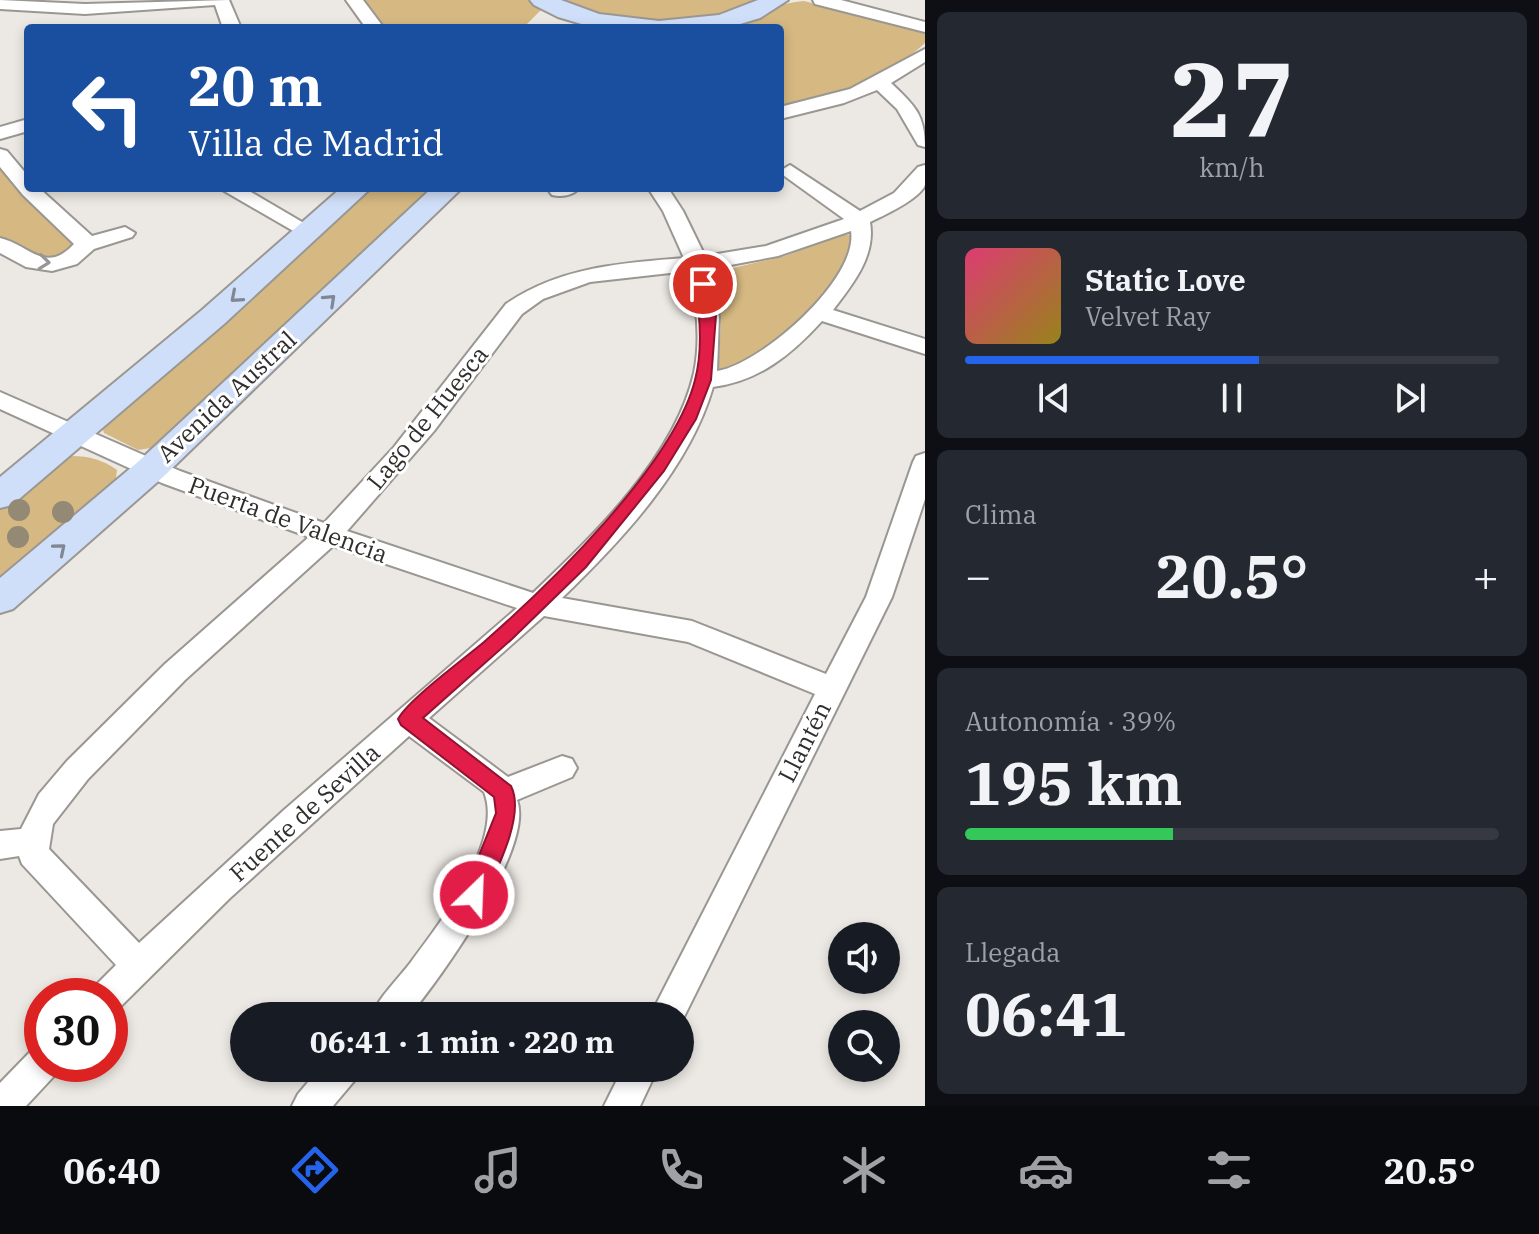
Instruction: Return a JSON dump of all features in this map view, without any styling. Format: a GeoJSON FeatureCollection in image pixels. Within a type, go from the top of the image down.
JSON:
{"type":"FeatureCollection","features":[{"type":"Feature","properties":{"kind":"main road"},"geometry":{"type":"LineString","coordinates":[[711,24],[746,15],[776,0]]}},
{"type":"Feature","properties":{"kind":"main road"},"geometry":{"type":"LineString","coordinates":[[546,10],[607,24]]}},
{"type":"Feature","properties":{"kind":"main road"},"geometry":{"type":"LineString","coordinates":[[0,496],[74,436],[353,192]]}},
{"type":"Feature","properties":{"kind":"main road","name":"Avenida Austral"},"geometry":{"type":"LineString","coordinates":[[0,599],[151,469],[444,192]]}},
{"type":"Feature","properties":{"kind":"street"},"geometry":{"type":"LineString","coordinates":[[0,4],[85,5],[220,0],[230,24]]}},
{"type":"Feature","properties":{"kind":"street"},"geometry":{"type":"LineString","coordinates":[[354,0],[372,24]]}},
{"type":"Feature","properties":{"kind":"street"},"geometry":{"type":"LineString","coordinates":[[821,0],[925,27]]}},
{"type":"Feature","properties":{"kind":"street"},"geometry":{"type":"LineString","coordinates":[[868,0],[925,14]]}},
{"type":"Feature","properties":{"kind":"street"},"geometry":{"type":"LineString","coordinates":[[784,112],[843,99],[880,83],[925,54]]}},
{"type":"Feature","properties":{"kind":"street"},"geometry":{"type":"LineString","coordinates":[[880,83],[919,117],[925,141]]}},
{"type":"Feature","properties":{"kind":"street"},"geometry":{"type":"LineString","coordinates":[[0,133],[24,126]]}},
{"type":"Feature","properties":{"kind":"street"},"geometry":{"type":"LineString","coordinates":[[0,155],[24,182]]}},
{"type":"Feature","properties":{"kind":"street"},"geometry":{"type":"LineString","coordinates":[[703,380],[750,370],[793,341],[820,313],[856,252],[862,232],[859,220],[790,171]]}},
{"type":"Feature","properties":{"kind":"street","name":"Lago de Huesca"},"geometry":{"type":"LineString","coordinates":[[31,841],[49,804],[77,773],[181,666],[328,535],[405,452],[514,309],[530,295],[546,286],[582,276],[697,264],[800,244],[859,220],[907,192],[925,171]]}},
{"type":"Feature","properties":{"kind":"street"},"geometry":{"type":"LineString","coordinates":[[33,192],[77,231],[85,244]]}},
{"type":"Feature","properties":{"kind":"street"},"geometry":{"type":"LineString","coordinates":[[236,192],[309,232]]}},
{"type":"Feature","properties":{"kind":"street","name":"Fuente de Sevilla"},"geometry":{"type":"LineString","coordinates":[[125,978],[537,604],[580,563],[647,484],[687,419],[703,380],[708,315],[697,264],[676,215],[661,192]]}},
{"type":"Feature","properties":{"kind":"street"},"geometry":{"type":"LineString","coordinates":[[0,244],[38,265],[49,266],[67,261],[85,244],[102,242],[125,233]]}},
{"type":"Feature","properties":{"kind":"street"},"geometry":{"type":"LineString","coordinates":[[820,313],[925,347]]}},
{"type":"Feature","properties":{"kind":"street","name":"Puerta de Valencia"},"geometry":{"type":"LineString","coordinates":[[0,400],[151,469],[328,535],[537,604],[692,632],[832,689]]}},
{"type":"Feature","properties":{"kind":"street","name":"Llantén"},"geometry":{"type":"LineString","coordinates":[[674,1002],[879,597],[925,462]]}},
{"type":"Feature","properties":{"kind":"street"},"geometry":{"type":"LineString","coordinates":[[399,1002],[452,934],[474,895],[507,813],[504,792],[408,719]]}},
{"type":"Feature","properties":{"kind":"street"},"geometry":{"type":"LineString","coordinates":[[504,792],[562,768]]}},
{"type":"Feature","properties":{"kind":"street"},"geometry":{"type":"LineString","coordinates":[[0,845],[31,841],[33,854],[45,869],[138,965]]}},
{"type":"Feature","properties":{"kind":"street"},"geometry":{"type":"LineString","coordinates":[[2,1106],[25,1082]]}},
{"type":"Feature","properties":{"kind":"street"},"geometry":{"type":"LineString","coordinates":[[310,1106],[331,1082]]}},
{"type":"Feature","properties":{"kind":"street"},"geometry":{"type":"LineString","coordinates":[[622,1106],[634,1082]]}},
{"type":"Feature","properties":{"kind":"shaded area"},"geometry":{"type":"Polygon","coordinates":[[[363,0],[533,0],[543,8],[527,24],[383,24],[363,0]]]}},
{"type":"Feature","properties":{"kind":"shaded area"},"geometry":{"type":"Polygon","coordinates":[[[553,0],[763,0],[709,16],[658,21],[608,16],[553,0]]]}},
{"type":"Feature","properties":{"kind":"shaded area"},"geometry":{"type":"Polygon","coordinates":[[[804,1],[921,31],[925,34],[925,43],[876,77],[819,98],[784,106],[784,24],[724,24],[804,1]]]}},
{"type":"Feature","properties":{"kind":"shaded area"},"geometry":{"type":"Polygon","coordinates":[[[0,168],[30,200],[78,242],[68,254],[45,260],[0,236],[0,168]]]}},
{"type":"Feature","properties":{"kind":"shaded area"},"geometry":{"type":"Polygon","coordinates":[[[366,192],[431,192],[157,447],[138,450],[104,433],[112,419],[366,192]]]}},
{"type":"Feature","properties":{"kind":"shaded area"},"geometry":{"type":"Polygon","coordinates":[[[841,234],[853,235],[851,250],[820,302],[757,360],[718,372],[721,324],[716,272],[785,256],[841,234]]]}},
{"type":"Feature","properties":{"kind":"shaded area"},"geometry":{"type":"Polygon","coordinates":[[[72,456],[96,459],[117,470],[115,486],[0,584],[0,509],[58,462],[72,456]]]}},
{"type":"Feature","properties":{"kind":"route"},"geometry":{"type":"LineString","coordinates":[[474,895],[507,813],[504,792],[408,719],[580,563],[647,484],[687,419],[703,380],[708,315],[703,284]]}}]}
